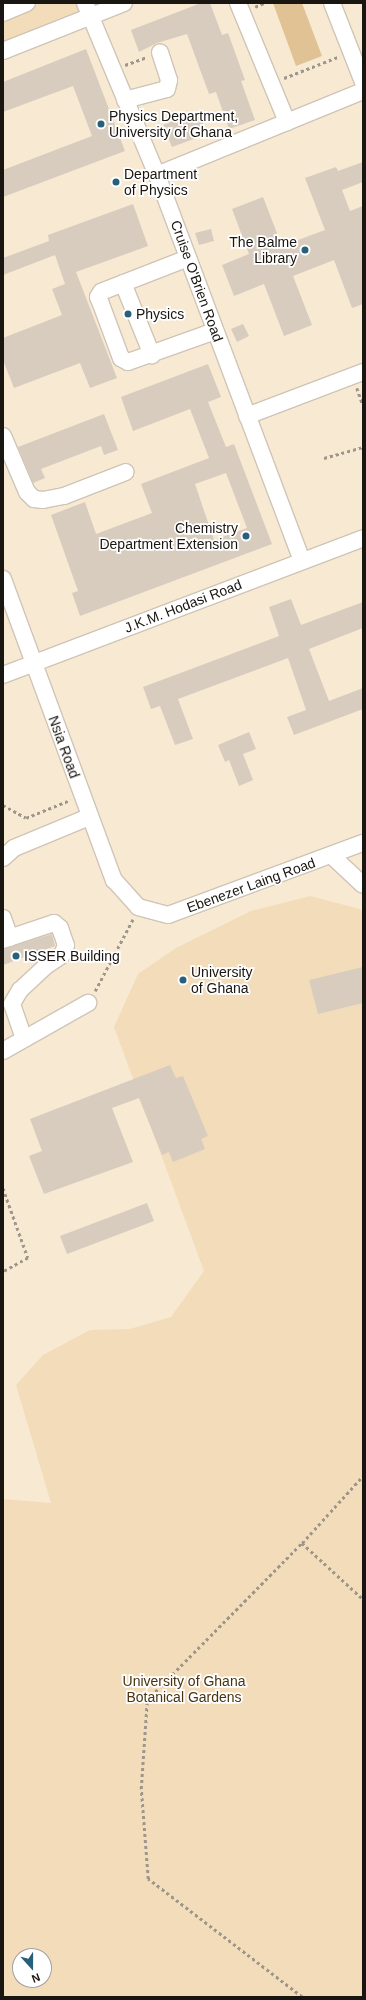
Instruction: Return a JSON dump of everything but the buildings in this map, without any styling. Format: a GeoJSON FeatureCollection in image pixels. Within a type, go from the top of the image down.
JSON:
{"type":"FeatureCollection","features":[{"type":"Feature","properties":{"kind":"street"},"geometry":{"type":"LineString","coordinates":[[3,13],[27,3]]}},
{"type":"Feature","properties":{"kind":"street"},"geometry":{"type":"LineString","coordinates":[[3,51],[88,9],[124,3]]}},
{"type":"Feature","properties":{"kind":"street"},"geometry":{"type":"LineString","coordinates":[[238,3],[287,122]]}},
{"type":"Feature","properties":{"kind":"street"},"geometry":{"type":"LineString","coordinates":[[332,3],[363,82]]}},
{"type":"Feature","properties":{"kind":"street","name":"Cruise O'Brien Road"},"geometry":{"type":"LineString","coordinates":[[88,9],[157,175],[302,561]]}},
{"type":"Feature","properties":{"kind":"street"},"geometry":{"type":"LineString","coordinates":[[125,100],[167,89],[169,80],[160,52]]}},
{"type":"Feature","properties":{"kind":"street"},"geometry":{"type":"LineString","coordinates":[[157,175],[363,92]]}},
{"type":"Feature","properties":{"kind":"street"},"geometry":{"type":"LineString","coordinates":[[188,258],[101,292],[98,296],[121,358],[133,362],[215,331]]}},
{"type":"Feature","properties":{"kind":"street"},"geometry":{"type":"LineString","coordinates":[[124,283],[152,355]]}},
{"type":"Feature","properties":{"kind":"street"},"geometry":{"type":"LineString","coordinates":[[247,416],[363,372]]}},
{"type":"Feature","properties":{"kind":"street"},"geometry":{"type":"LineString","coordinates":[[3,436],[27,492],[34,498],[43,500],[64,496],[126,472]]}},
{"type":"Feature","properties":{"kind":"street","name":"J.K.M. Hodasi Road"},"geometry":{"type":"LineString","coordinates":[[3,675],[363,538]]}},
{"type":"Feature","properties":{"kind":"street","name":"Nsia Road"},"geometry":{"type":"LineString","coordinates":[[3,579],[81,796],[114,880],[138,907]]}},
{"type":"Feature","properties":{"kind":"street"},"geometry":{"type":"LineString","coordinates":[[3,858],[14,848],[89,817]]}},
{"type":"Feature","properties":{"kind":"street","name":"Ebenezer Laing Road"},"geometry":{"type":"LineString","coordinates":[[138,907],[168,915],[332,856],[363,843]]}},
{"type":"Feature","properties":{"kind":"street"},"geometry":{"type":"LineString","coordinates":[[332,856],[363,885]]}},
{"type":"Feature","properties":{"kind":"street"},"geometry":{"type":"LineString","coordinates":[[3,918],[6,939],[54,923],[60,928],[66,945],[62,955],[20,990],[12,1004],[24,1039]]}},
{"type":"Feature","properties":{"kind":"street"},"geometry":{"type":"LineString","coordinates":[[3,1051],[88,1003]]}},
{"type":"Feature","properties":{"kind":"path"},"geometry":{"type":"LineString","coordinates":[[113,69],[160,52]]}},
{"type":"Feature","properties":{"kind":"path"},"geometry":{"type":"LineString","coordinates":[[270,83],[351,52]]}},
{"type":"Feature","properties":{"kind":"path"},"geometry":{"type":"LineString","coordinates":[[324,458],[363,447]]}},
{"type":"Feature","properties":{"kind":"path"},"geometry":{"type":"LineString","coordinates":[[3,805],[26,818],[81,796]]}},
{"type":"Feature","properties":{"kind":"path"},"geometry":{"type":"LineString","coordinates":[[88,1003],[132,922],[138,907]]}},
{"type":"Feature","properties":{"kind":"path"},"geometry":{"type":"LineString","coordinates":[[3,1188],[28,1258],[3,1272]]}},
{"type":"Feature","properties":{"kind":"path"},"geometry":{"type":"LineString","coordinates":[[302,1997],[148,1879],[141,1789],[147,1700],[302,1543],[363,1476]]}},
{"type":"Feature","properties":{"kind":"path"},"geometry":{"type":"LineString","coordinates":[[302,1543],[363,1599]]}},
{"type":"Feature","properties":{"kind":"shaded area","name":"University of Ghana"},"geometry":{"type":"Polygon","coordinates":[[[3,3],[363,3],[363,1997],[3,1997],[3,3]]]}},
{"type":"Feature","properties":{"kind":"shaded area"},"geometry":{"type":"Polygon","coordinates":[[[273,3],[302,3],[322,56],[296,66],[273,3]]]}},
{"type":"Feature","properties":{"kind":"green space"},"geometry":{"type":"Polygon","coordinates":[[[37,3],[81,3],[81,7],[80,11],[3,42],[3,17],[37,3]]]}},
{"type":"Feature","properties":{"kind":"green space","name":"University of Ghana Botanical Gardens"},"geometry":{"type":"Polygon","coordinates":[[[310,896],[360,909],[363,912],[363,1997],[3,1997],[3,1499],[51,1503],[16,1385],[43,1355],[90,1330],[130,1329],[171,1317],[204,1271],[114,1027],[138,974],[176,948],[251,911],[310,896]]]}},
{"type":"Feature","properties":{"kind":"place","name":"Physics Department, University of Ghana"},"geometry":{"type":"Point","coordinates":[101,124]}},
{"type":"Feature","properties":{"kind":"place","name":"Department of Physics"},"geometry":{"type":"Point","coordinates":[116,182]}},
{"type":"Feature","properties":{"kind":"place","name":"The Balme Library"},"geometry":{"type":"Point","coordinates":[305,250]}},
{"type":"Feature","properties":{"kind":"place","name":"Physics"},"geometry":{"type":"Point","coordinates":[128,314]}},
{"type":"Feature","properties":{"kind":"place","name":"Chemistry Department Extension"},"geometry":{"type":"Point","coordinates":[246,536]}},
{"type":"Feature","properties":{"kind":"place","name":"ISSER Building"},"geometry":{"type":"Point","coordinates":[16,956]}},
{"type":"Feature","properties":{"kind":"place","name":"University of Ghana"},"geometry":{"type":"Point","coordinates":[183,980]}}]}
